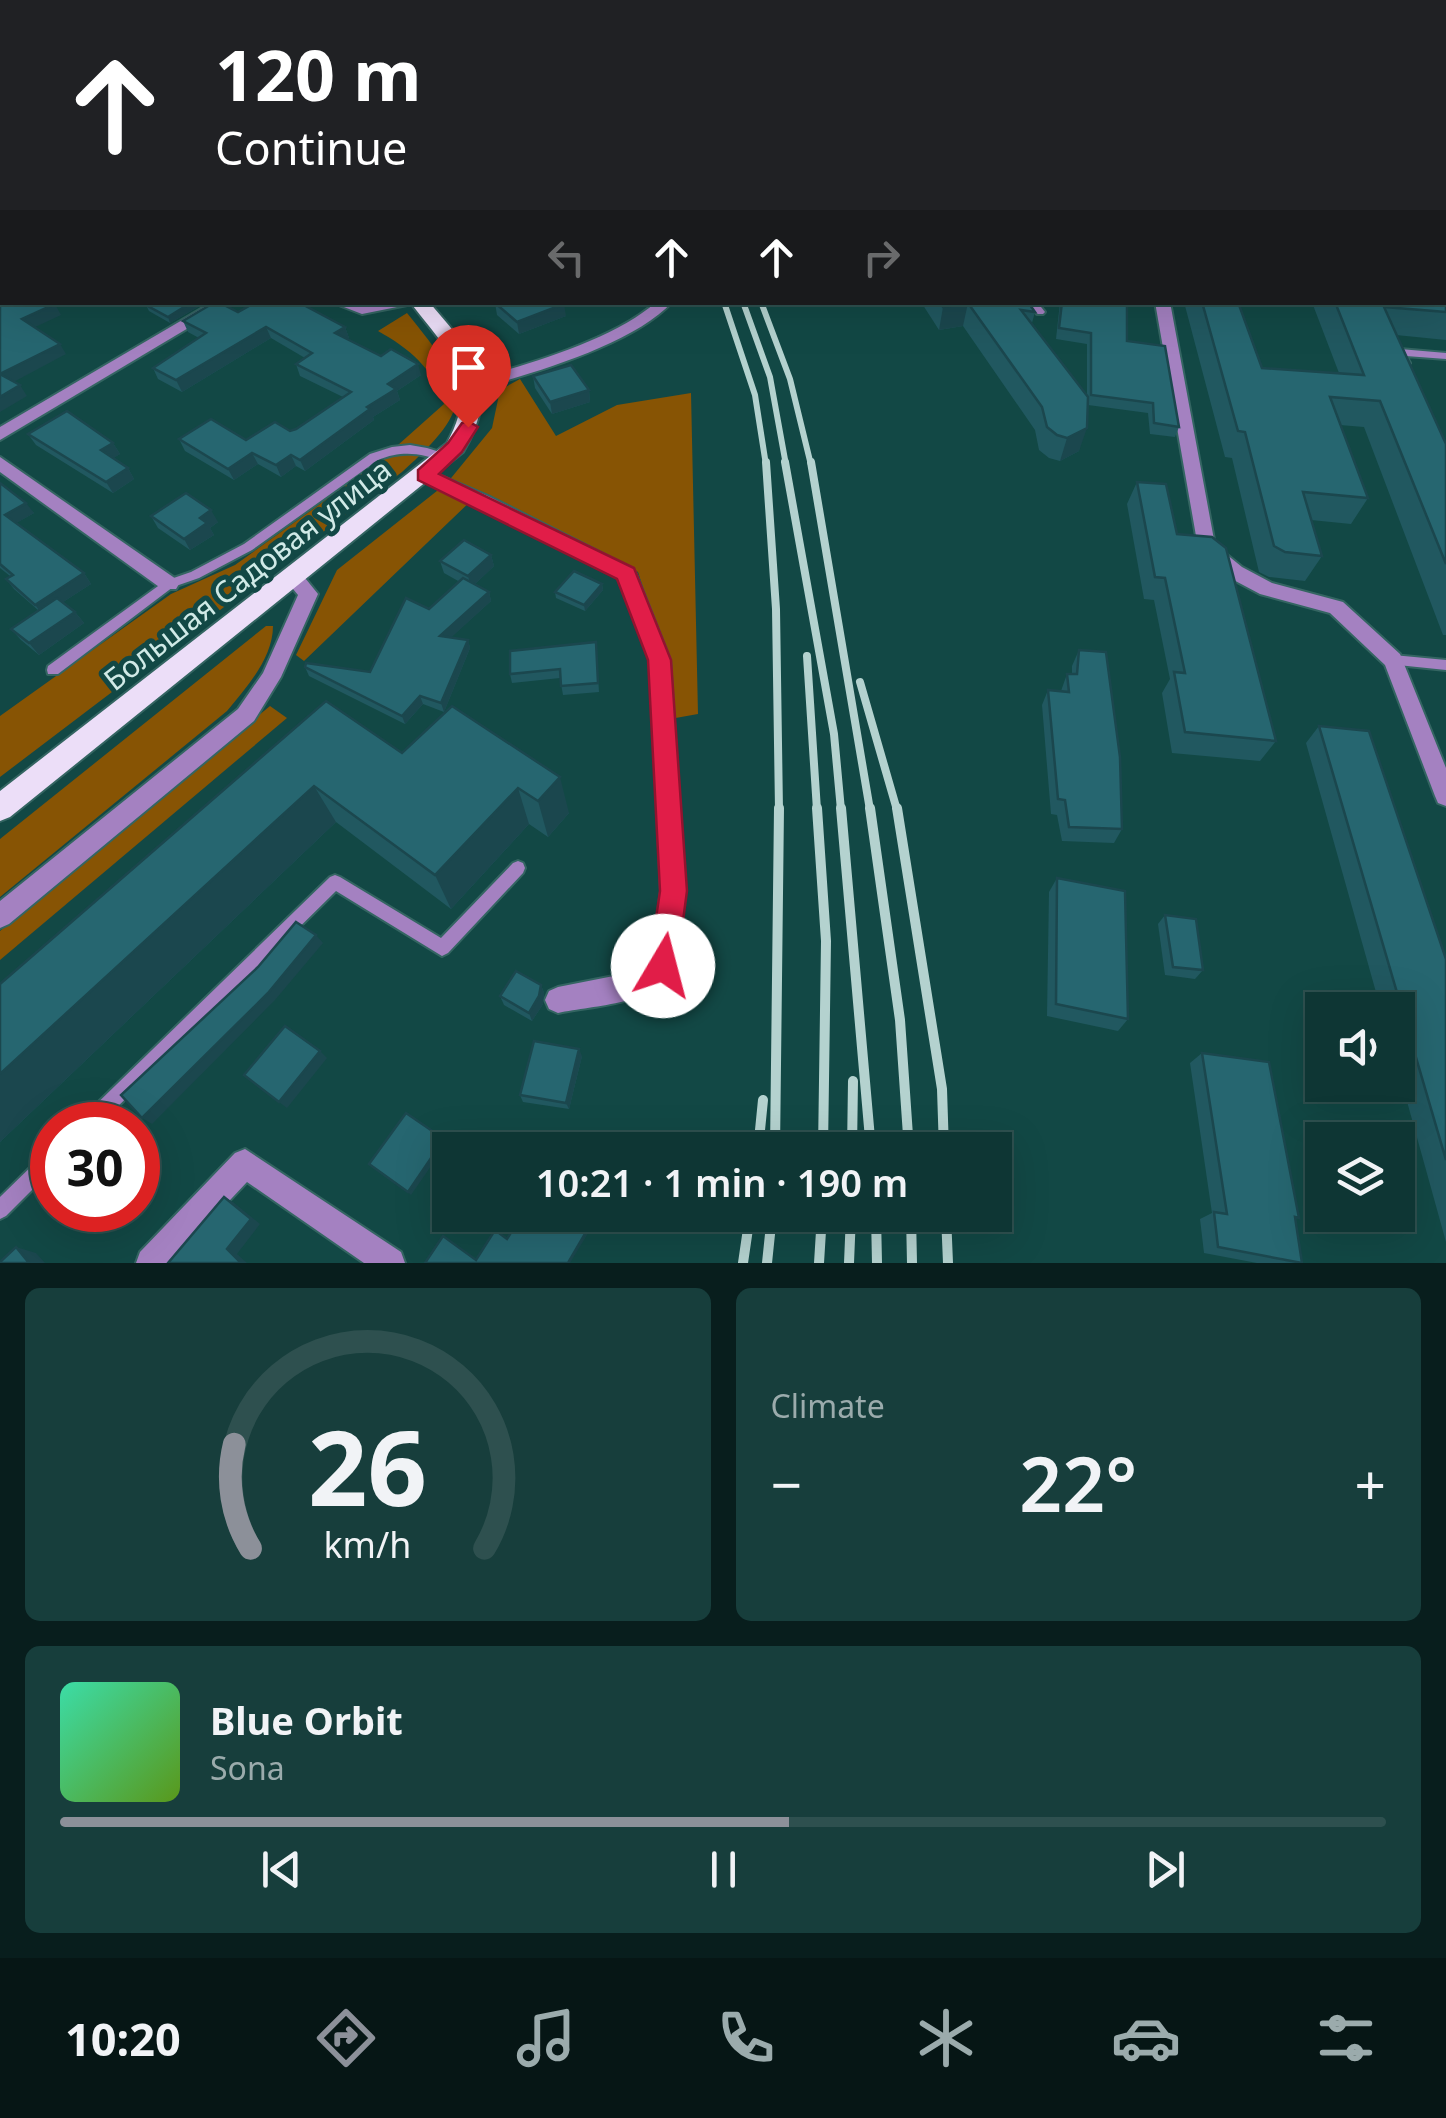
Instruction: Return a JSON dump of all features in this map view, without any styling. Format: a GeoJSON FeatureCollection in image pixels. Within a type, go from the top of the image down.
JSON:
{"type":"FeatureCollection","features":[{"type":"Feature","properties":{"kind":"main road"},"geometry":{"type":"LineString","coordinates":[[420,305],[463,356],[474,384]]}},
{"type":"Feature","properties":{"kind":"main road","name":"Большая Садовая улица"},"geometry":{"type":"LineString","coordinates":[[0,808],[445,458],[468,427],[474,384]]}},
{"type":"Feature","properties":{"kind":"street"},"geometry":{"type":"LineString","coordinates":[[0,434],[220,305]]}},
{"type":"Feature","properties":{"kind":"street"},"geometry":{"type":"LineString","coordinates":[[347,305],[362,310],[396,305]]}},
{"type":"Feature","properties":{"kind":"street"},"geometry":{"type":"LineString","coordinates":[[474,384],[501,378],[642,321],[661,305]]}},
{"type":"Feature","properties":{"kind":"street"},"geometry":{"type":"LineString","coordinates":[[1163,305],[1206,548],[1235,572],[1266,589],[1336,607],[1393,660],[1445,792]]}},
{"type":"Feature","properties":{"kind":"street"},"geometry":{"type":"LineString","coordinates":[[0,463],[169,584]]}},
{"type":"Feature","properties":{"kind":"street"},"geometry":{"type":"LineString","coordinates":[[425,475],[626,574],[660,660],[673,891],[663,966],[645,982],[558,1000]]}},
{"type":"Feature","properties":{"kind":"street"},"geometry":{"type":"LineString","coordinates":[[0,916],[246,716],[271,677],[308,594],[294,578]]}},
{"type":"Feature","properties":{"kind":"street"},"geometry":{"type":"LineString","coordinates":[[151,1263],[245,1163],[390,1263]]}},
{"type":"Feature","properties":{"kind":"lane"},"geometry":{"type":"LineString","coordinates":[[1034,305],[1040,312]]}},
{"type":"Feature","properties":{"kind":"lane"},"geometry":{"type":"LineString","coordinates":[[1408,370],[1400,352],[1446,356]]}},
{"type":"Feature","properties":{"kind":"lane"},"geometry":{"type":"LineString","coordinates":[[53,670],[169,584],[224,561],[374,457],[392,449],[426,448],[445,458]]}},
{"type":"Feature","properties":{"kind":"lane"},"geometry":{"type":"LineString","coordinates":[[1393,660],[1446,665]]}},
{"type":"Feature","properties":{"kind":"lane"},"geometry":{"type":"LineString","coordinates":[[110,1102],[335,882],[442,948],[518,868]]}},
{"type":"Feature","properties":{"kind":"lane"},"geometry":{"type":"LineString","coordinates":[[0,1210],[30,1180]]}},
{"type":"Feature","properties":{"kind":"shaded area"},"geometry":{"type":"Polygon","coordinates":[[[407,313],[453,379],[454,411],[444,429],[402,472],[0,777],[0,716],[171,594],[235,565],[380,461],[444,404],[434,380],[419,361],[378,331],[407,313]]]}},
{"type":"Feature","properties":{"kind":"shaded area"},"geometry":{"type":"Polygon","coordinates":[[[520,379],[556,436],[617,405],[691,393],[698,714],[670,719],[666,658],[638,572],[476,496],[304,661],[296,655],[337,570],[447,483],[492,428],[500,390],[520,379]]]}},
{"type":"Feature","properties":{"kind":"shaded area"},"geometry":{"type":"Polygon","coordinates":[[[266,626],[273,626],[264,661],[227,711],[0,897],[0,839],[266,626]]]}},
{"type":"Feature","properties":{"kind":"shaded area"},"geometry":{"type":"Polygon","coordinates":[[[270,706],[287,718],[0,960],[0,931],[270,706]]]}},
{"type":"Feature","properties":{"kind":"building"},"geometry":{"type":"Polygon","coordinates":[[[0,305],[53,305],[22,319],[60,344],[0,374],[0,305]]]}},
{"type":"Feature","properties":{"kind":"building"},"geometry":{"type":"Polygon","coordinates":[[[146,305],[187,305],[168,317],[146,305]]]}},
{"type":"Feature","properties":{"kind":"building"},"geometry":{"type":"Polygon","coordinates":[[[210,305],[224,305],[238,312],[251,305],[304,305],[345,327],[335,333],[381,356],[391,349],[418,364],[388,384],[396,389],[300,460],[291,455],[276,465],[252,453],[228,469],[179,439],[211,419],[246,440],[275,422],[290,431],[351,392],[296,364],[312,353],[266,327],[176,380],[153,368],[206,333],[183,321],[210,305]]]}},
{"type":"Feature","properties":{"kind":"building"},"geometry":{"type":"Polygon","coordinates":[[[497,305],[561,305],[517,322],[497,305]]]}},
{"type":"Feature","properties":{"kind":"building"},"geometry":{"type":"Polygon","coordinates":[[[969,305],[1030,305],[1035,312],[1021,310],[1088,397],[1087,428],[1067,438],[1057,435],[1047,427],[1042,407],[969,305]]]}},
{"type":"Feature","properties":{"kind":"building"},"geometry":{"type":"Polygon","coordinates":[[[1062,305],[1127,305],[1127,341],[1165,346],[1179,427],[1154,423],[1153,403],[1091,395],[1091,333],[1059,328],[1062,305]]]}},
{"type":"Feature","properties":{"kind":"building"},"geometry":{"type":"Polygon","coordinates":[[[1203,305],[1239,305],[1262,368],[1364,375],[1336,305],[1446,305],[1446,312],[1384,307],[1446,444],[1446,564],[1380,401],[1330,397],[1368,498],[1303,492],[1322,556],[1285,552],[1274,546],[1245,432],[1238,431],[1203,305]]]}},
{"type":"Feature","properties":{"kind":"building"},"geometry":{"type":"Polygon","coordinates":[[[571,365],[589,390],[550,402],[533,376],[571,365]]]}},
{"type":"Feature","properties":{"kind":"building"},"geometry":{"type":"Polygon","coordinates":[[[0,374],[20,385],[0,397],[0,374]]]}},
{"type":"Feature","properties":{"kind":"building"},"geometry":{"type":"Polygon","coordinates":[[[67,411],[113,443],[101,450],[128,468],[106,482],[28,434],[67,411]]]}},
{"type":"Feature","properties":{"kind":"building"},"geometry":{"type":"Polygon","coordinates":[[[1137,482],[1166,484],[1177,534],[1212,537],[1226,548],[1276,741],[1185,732],[1174,672],[1185,673],[1165,578],[1155,577],[1137,482]]]}},
{"type":"Feature","properties":{"kind":"building"},"geometry":{"type":"Polygon","coordinates":[[[0,483],[26,503],[5,515],[84,573],[35,605],[6,579],[13,575],[0,564],[0,483]]]}},
{"type":"Feature","properties":{"kind":"building"},"geometry":{"type":"Polygon","coordinates":[[[186,493],[211,510],[200,518],[207,523],[184,539],[151,516],[186,493]]]}},
{"type":"Feature","properties":{"kind":"building"},"geometry":{"type":"Polygon","coordinates":[[[464,540],[491,555],[468,576],[440,561],[464,540]]]}},
{"type":"Feature","properties":{"kind":"building"},"geometry":{"type":"Polygon","coordinates":[[[574,571],[602,584],[584,605],[555,592],[574,571]]]}},
{"type":"Feature","properties":{"kind":"building"},"geometry":{"type":"Polygon","coordinates":[[[463,578],[489,592],[440,636],[468,640],[441,703],[420,696],[402,716],[305,667],[306,663],[370,672],[406,598],[429,609],[463,578]]]}},
{"type":"Feature","properties":{"kind":"building"},"geometry":{"type":"Polygon","coordinates":[[[57,598],[75,612],[29,643],[11,629],[57,598]]]}},
{"type":"Feature","properties":{"kind":"building"},"geometry":{"type":"Polygon","coordinates":[[[596,642],[598,683],[561,686],[560,669],[510,674],[510,651],[596,642]]]}},
{"type":"Feature","properties":{"kind":"building"},"geometry":{"type":"Polygon","coordinates":[[[1079,650],[1106,652],[1120,757],[1122,829],[1069,827],[1065,800],[1058,799],[1048,690],[1069,692],[1067,674],[1077,674],[1079,650]]]}},
{"type":"Feature","properties":{"kind":"building"},"geometry":{"type":"Polygon","coordinates":[[[326,701],[402,753],[452,706],[560,777],[538,801],[518,788],[435,875],[314,786],[0,1074],[0,984],[326,701]]]}},
{"type":"Feature","properties":{"kind":"building"},"geometry":{"type":"Polygon","coordinates":[[[1319,726],[1369,731],[1446,959],[1446,1160],[1415,1054],[1415,992],[1397,992],[1319,726]]]}},
{"type":"Feature","properties":{"kind":"building"},"geometry":{"type":"Polygon","coordinates":[[[1057,878],[1125,891],[1128,1019],[1056,1004],[1057,878]]]}},
{"type":"Feature","properties":{"kind":"building"},"geometry":{"type":"Polygon","coordinates":[[[1165,915],[1196,919],[1203,970],[1173,967],[1165,915]]]}},
{"type":"Feature","properties":{"kind":"building"},"geometry":{"type":"Polygon","coordinates":[[[296,922],[316,935],[268,993],[158,1102],[127,1102],[121,1095],[258,967],[296,922]]]}},
{"type":"Feature","properties":{"kind":"building"},"geometry":{"type":"Polygon","coordinates":[[[516,971],[541,985],[529,1013],[500,996],[516,971]]]}},
{"type":"Feature","properties":{"kind":"building"},"geometry":{"type":"Polygon","coordinates":[[[285,1026],[320,1051],[279,1102],[244,1075],[285,1026]]]}},
{"type":"Feature","properties":{"kind":"building"},"geometry":{"type":"Polygon","coordinates":[[[534,1041],[579,1049],[566,1103],[520,1095],[534,1041]]]}},
{"type":"Feature","properties":{"kind":"building"},"geometry":{"type":"Polygon","coordinates":[[[1202,1053],[1269,1062],[1299,1218],[1295,1217],[1302,1263],[1218,1247],[1214,1212],[1227,1214],[1202,1053]]]}},
{"type":"Feature","properties":{"kind":"building"},"geometry":{"type":"Polygon","coordinates":[[[406,1113],[434,1132],[432,1157],[408,1192],[369,1164],[406,1113]]]}},
{"type":"Feature","properties":{"kind":"building"},"geometry":{"type":"Polygon","coordinates":[[[224,1197],[251,1219],[227,1249],[241,1263],[168,1263],[224,1197]]]}},
{"type":"Feature","properties":{"kind":"building"},"geometry":{"type":"Polygon","coordinates":[[[494,1232],[507,1239],[511,1232],[586,1232],[568,1263],[425,1263],[443,1236],[476,1260],[494,1232]]]}},
{"type":"Feature","properties":{"kind":"building"},"geometry":{"type":"Polygon","coordinates":[[[16,1247],[29,1263],[0,1263],[0,1262],[16,1247]]]}},
{"type":"Feature","properties":{"kind":"railway"},"geometry":{"type":"LineString","coordinates":[[725,305],[755,395],[766,465]]}},
{"type":"Feature","properties":{"kind":"railway"},"geometry":{"type":"LineString","coordinates":[[744,305],[770,377],[786,465]]}},
{"type":"Feature","properties":{"kind":"railway"},"geometry":{"type":"LineString","coordinates":[[762,305],[790,379],[811,465]]}},
{"type":"Feature","properties":{"kind":"railway"},"geometry":{"type":"LineString","coordinates":[[766,462],[776,609],[779,809]]}},
{"type":"Feature","properties":{"kind":"railway"},"geometry":{"type":"LineString","coordinates":[[785,462],[834,734],[841,810]]}},
{"type":"Feature","properties":{"kind":"railway"},"geometry":{"type":"LineString","coordinates":[[811,462],[870,810]]}},
{"type":"Feature","properties":{"kind":"railway"},"geometry":{"type":"LineString","coordinates":[[807,656],[817,810]]}},
{"type":"Feature","properties":{"kind":"railway"},"geometry":{"type":"LineString","coordinates":[[860,682],[897,810]]}},
{"type":"Feature","properties":{"kind":"railway"},"geometry":{"type":"LineString","coordinates":[[817,808],[826,941],[823,1132]]}},
{"type":"Feature","properties":{"kind":"railway"},"geometry":{"type":"LineString","coordinates":[[841,808],[869,1132]]}},
{"type":"Feature","properties":{"kind":"railway"},"geometry":{"type":"LineString","coordinates":[[870,808],[900,1020],[908,1132]]}},
{"type":"Feature","properties":{"kind":"railway"},"geometry":{"type":"LineString","coordinates":[[897,808],[942,1089],[943,1132]]}},
{"type":"Feature","properties":{"kind":"railway"},"geometry":{"type":"LineString","coordinates":[[775,1132],[779,809]]}},
{"type":"Feature","properties":{"kind":"railway"},"geometry":{"type":"LineString","coordinates":[[852,1132],[853,1081]]}},
{"type":"Feature","properties":{"kind":"railway"},"geometry":{"type":"LineString","coordinates":[[760,1132],[763,1100]]}},
{"type":"Feature","properties":{"kind":"railway"},"geometry":{"type":"LineString","coordinates":[[743,1263],[748,1232]]}},
{"type":"Feature","properties":{"kind":"railway"},"geometry":{"type":"LineString","coordinates":[[767,1263],[770,1232]]}},
{"type":"Feature","properties":{"kind":"railway"},"geometry":{"type":"LineString","coordinates":[[819,1263],[821,1232]]}},
{"type":"Feature","properties":{"kind":"railway"},"geometry":{"type":"LineString","coordinates":[[849,1263],[850,1232]]}},
{"type":"Feature","properties":{"kind":"railway"},"geometry":{"type":"LineString","coordinates":[[876,1232],[877,1263]]}},
{"type":"Feature","properties":{"kind":"railway"},"geometry":{"type":"LineString","coordinates":[[911,1232],[912,1263]]}},
{"type":"Feature","properties":{"kind":"railway"},"geometry":{"type":"LineString","coordinates":[[947,1232],[948,1263]]}},
{"type":"Feature","properties":{"kind":"route"},"geometry":{"type":"LineString","coordinates":[[468,427],[455,448],[425,475],[532,524],[626,574],[660,660],[673,891],[663,966]]}}]}
